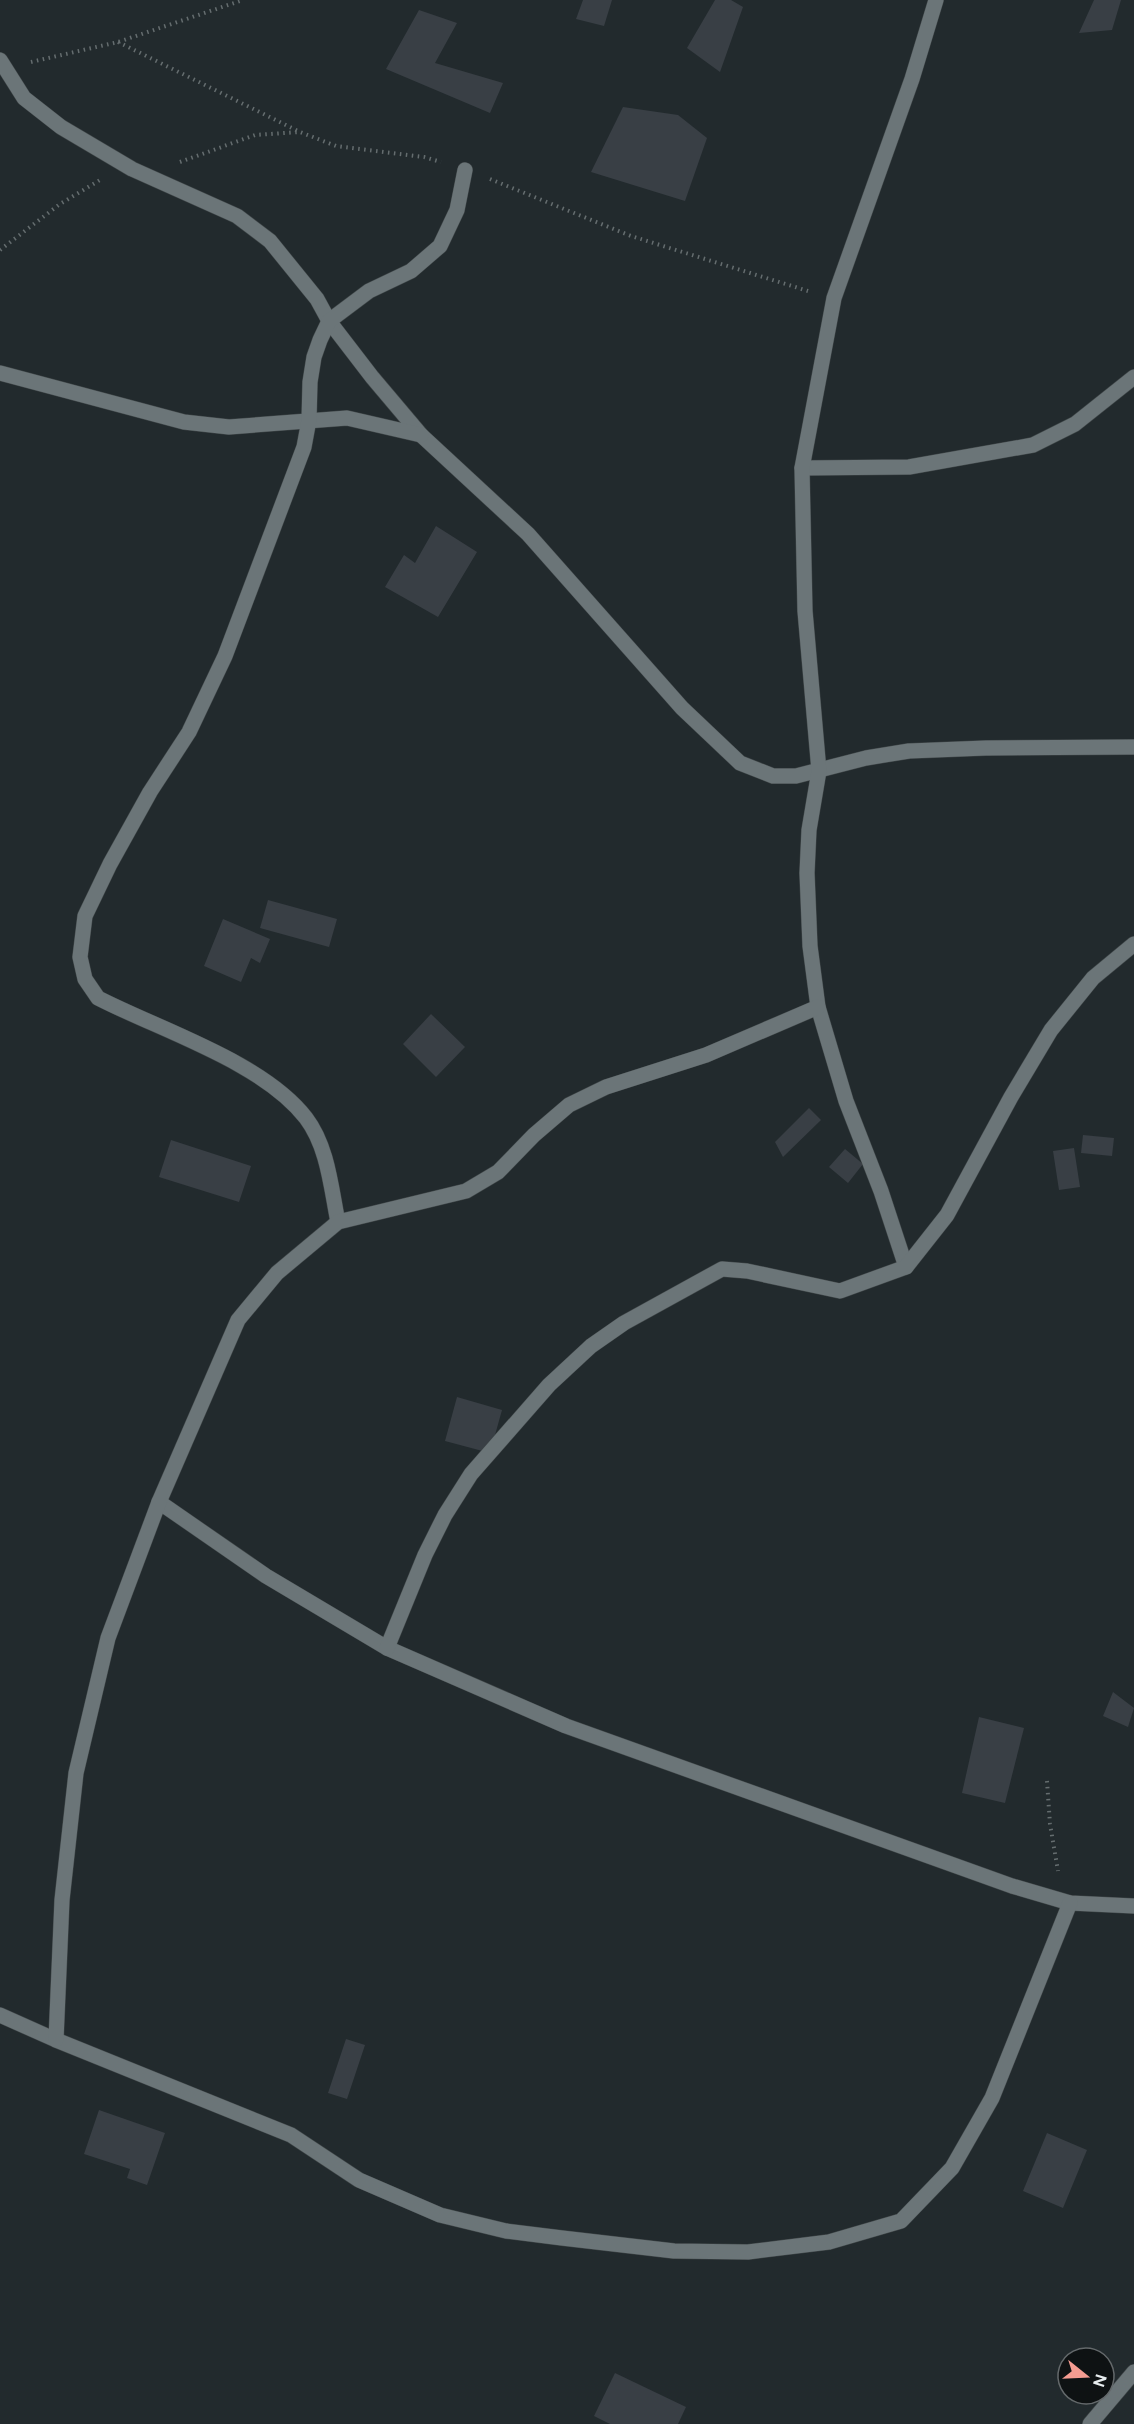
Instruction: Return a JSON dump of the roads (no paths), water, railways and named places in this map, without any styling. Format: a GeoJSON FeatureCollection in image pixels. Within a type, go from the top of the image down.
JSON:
{"type":"FeatureCollection","features":[{"type":"Feature","properties":{"kind":"street"},"geometry":{"type":"LineString","coordinates":[[906,1267],[881,1191],[846,1101],[818,1007],[810,946],[807,873],[809,830],[819,771],[805,611],[802,468],[834,298],[912,79],[936,0]]}},
{"type":"Feature","properties":{"kind":"street"},"geometry":{"type":"LineString","coordinates":[[1,64],[24,98],[61,127],[132,169],[237,216],[270,241],[311,290],[329,321],[372,377],[421,435],[528,534],[682,708],[740,763],[773,776],[796,776],[866,758],[909,751],[1134,747]]}},
{"type":"Feature","properties":{"kind":"street"},"geometry":{"type":"LineString","coordinates":[[338,1222],[325,1154],[307,1118],[275,1089],[236,1064],[98,998],[84,979],[80,957],[85,916],[110,864],[209,695],[304,447],[309,420],[314,357],[329,321],[369,291],[411,271],[440,246],[457,210],[465,170]]}},
{"type":"Feature","properties":{"kind":"street"},"geometry":{"type":"LineString","coordinates":[[0,373],[184,422],[228,427],[347,418],[421,435]]}},
{"type":"Feature","properties":{"kind":"street"},"geometry":{"type":"LineString","coordinates":[[802,468],[909,467],[1033,445],[1075,424],[1134,377]]}},
{"type":"Feature","properties":{"kind":"street"},"geometry":{"type":"LineString","coordinates":[[387,1648],[425,1555],[445,1515],[471,1474],[549,1385],[591,1346],[624,1323],[722,1269],[747,1271],[840,1291],[906,1267],[948,1215],[1011,1097],[1051,1030],[1093,978],[1134,944]]}},
{"type":"Feature","properties":{"kind":"street"},"geometry":{"type":"LineString","coordinates":[[56,2040],[62,1900],[76,1773],[108,1638],[159,1502],[238,1320],[277,1273],[338,1222],[466,1191],[498,1172],[534,1135],[569,1105],[606,1087],[706,1055],[818,1007]]}},
{"type":"Feature","properties":{"kind":"street"},"geometry":{"type":"LineString","coordinates":[[159,1502],[266,1576],[387,1648],[566,1726],[1012,1886],[1070,1903],[1134,1906]]}},
{"type":"Feature","properties":{"kind":"street"},"geometry":{"type":"LineString","coordinates":[[0,2015],[291,2135],[359,2180],[441,2215],[506,2230],[674,2251],[748,2252],[829,2242],[902,2221],[952,2168],[992,2098],[1070,1903]]}},
{"type":"Feature","properties":{"kind":"street"},"geometry":{"type":"LineString","coordinates":[[1090,2424],[1134,2372]]}}]}
